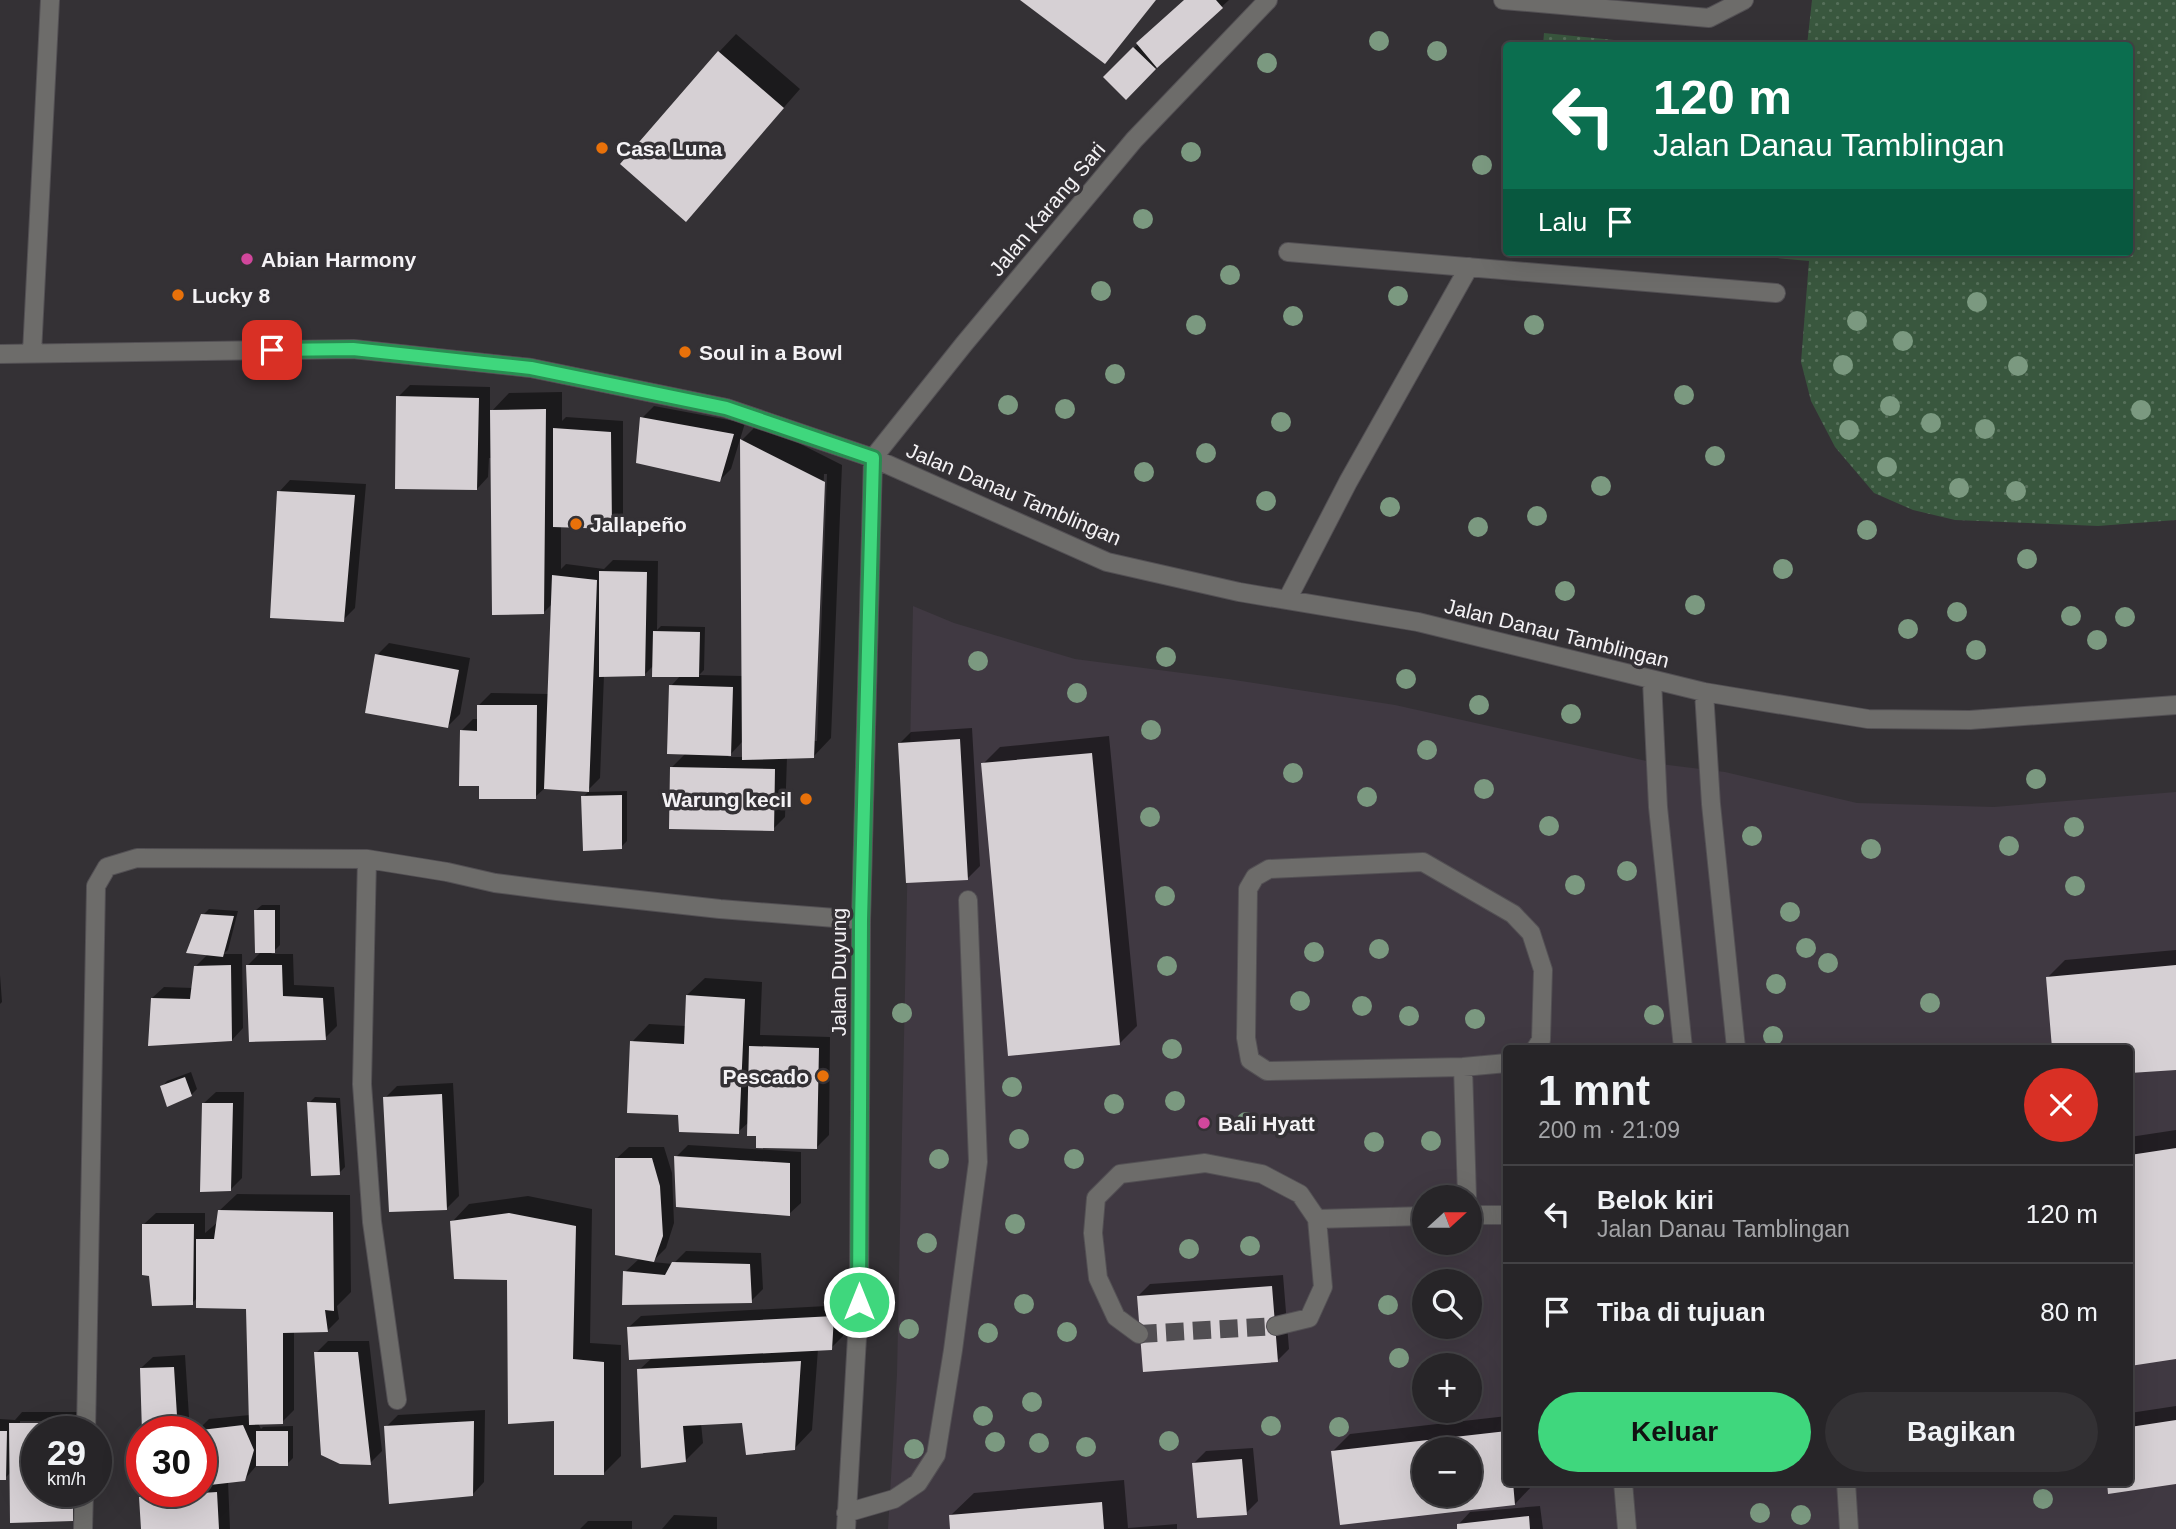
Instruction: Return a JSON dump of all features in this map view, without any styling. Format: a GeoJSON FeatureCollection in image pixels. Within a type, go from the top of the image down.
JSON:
{"type":"FeatureCollection","features":[{"type":"Feature","properties":{"kind":"street"},"geometry":{"type":"LineString","coordinates":[[32,353],[50,0]]}},
{"type":"Feature","properties":{"kind":"street","name":"Jalan Karang Sari"},"geometry":{"type":"LineString","coordinates":[[873,458],[1134,140],[1268,0]]}},
{"type":"Feature","properties":{"kind":"street"},"geometry":{"type":"LineString","coordinates":[[1503,0],[1709,18],[1744,0]]}},
{"type":"Feature","properties":{"kind":"street"},"geometry":{"type":"LineString","coordinates":[[1287,252],[1776,293]]}},
{"type":"Feature","properties":{"kind":"street"},"geometry":{"type":"LineString","coordinates":[[1287,600],[1333,511],[1469,267]]}},
{"type":"Feature","properties":{"kind":"street","name":"Jalan Danau Tamblingan"},"geometry":{"type":"LineString","coordinates":[[0,354],[353,349],[531,368],[726,408],[873,458],[1107,562],[1287,600],[1419,622],[1704,692],[1868,719],[1970,720],[2176,705]]}},
{"type":"Feature","properties":{"kind":"street","name":"Jalan Duyung"},"geometry":{"type":"LineString","coordinates":[[846,1521],[859,1302],[861,920],[873,458]]}},
{"type":"Feature","properties":{"kind":"street"},"geometry":{"type":"LineString","coordinates":[[1652,680],[1658,807],[1683,1045]]}},
{"type":"Feature","properties":{"kind":"street"},"geometry":{"type":"LineString","coordinates":[[1704,692],[1711,804],[1736,1045]]}},
{"type":"Feature","properties":{"kind":"street"},"geometry":{"type":"LineString","coordinates":[[86,1416],[96,886],[107,867],[137,858],[368,859],[520,886],[720,909],[861,920]]}},
{"type":"Feature","properties":{"kind":"street"},"geometry":{"type":"LineString","coordinates":[[368,859],[362,1084],[372,1222],[397,1401]]}},
{"type":"Feature","properties":{"kind":"street"},"geometry":{"type":"LineString","coordinates":[[1503,1063],[1463,1067],[1267,1071],[1250,1060],[1246,1038],[1248,889],[1255,877],[1269,869],[1423,862],[1513,914],[1531,933],[1543,970],[1541,1040],[1538,1045]]}},
{"type":"Feature","properties":{"kind":"street"},"geometry":{"type":"LineString","coordinates":[[846,1521],[894,1499],[918,1483],[936,1455],[978,1162],[968,900]]}},
{"type":"Feature","properties":{"kind":"street"},"geometry":{"type":"LineString","coordinates":[[1463,1067],[1467,1185]]}},
{"type":"Feature","properties":{"kind":"street"},"geometry":{"type":"LineString","coordinates":[[1139,1334],[1116,1317],[1098,1279],[1093,1233],[1096,1198],[1120,1174],[1205,1163],[1262,1174],[1300,1194],[1317,1220],[1323,1287],[1309,1318],[1276,1326]]}},
{"type":"Feature","properties":{"kind":"street"},"geometry":{"type":"LineString","coordinates":[[1482,1215],[1503,1214]]}},
{"type":"Feature","properties":{"kind":"street"},"geometry":{"type":"LineString","coordinates":[[1317,1220],[1412,1216]]}},
{"type":"Feature","properties":{"kind":"street"},"geometry":{"type":"LineString","coordinates":[[1623,1486],[1627,1529]]}},
{"type":"Feature","properties":{"kind":"street"},"geometry":{"type":"LineString","coordinates":[[1846,1486],[1849,1529]]}},
{"type":"Feature","properties":{"kind":"street"},"geometry":{"type":"LineString","coordinates":[[83,1529],[84,1507]]}},
{"type":"Feature","properties":{"kind":"shaded area","name":"Bali Hyatt"},"geometry":{"type":"Polygon","coordinates":[[[913,606],[954,623],[1075,659],[1395,705],[1660,764],[1725,772],[1857,803],[1994,807],[2176,792],[2176,1529],[888,1529],[897,1374],[913,606]]]}},
{"type":"Feature","properties":{"kind":"green space"},"geometry":{"type":"Polygon","coordinates":[[[1812,0],[2176,0],[2176,520],[2098,526],[1955,520],[1913,510],[1874,493],[1835,447],[1811,401],[1801,362],[1809,261],[1755,256],[2133,256],[2133,42],[1807,42],[1812,0]]]}},
{"type":"Feature","properties":{"kind":"green space"},"geometry":{"type":"Polygon","coordinates":[[[1544,33],[1634,42],[1543,42],[1544,33]]]}},
{"type":"Feature","properties":{"kind":"building"},"geometry":{"type":"Polygon","coordinates":[[[1020,0],[1156,0],[1105,64],[1020,0]]]}},
{"type":"Feature","properties":{"kind":"building"},"geometry":{"type":"Polygon","coordinates":[[[1184,0],[1216,0],[1223,8],[1157,68],[1136,43],[1184,0]]]}},
{"type":"Feature","properties":{"kind":"building"},"geometry":{"type":"Polygon","coordinates":[[[1133,47],[1156,69],[1126,100],[1103,77],[1133,47]]]}},
{"type":"Feature","properties":{"kind":"building"},"geometry":{"type":"Polygon","coordinates":[[[718,51],[784,108],[686,222],[620,164],[718,51]]]}},
{"type":"Feature","properties":{"kind":"building"},"geometry":{"type":"Polygon","coordinates":[[[396,396],[479,398],[477,490],[395,489],[396,396]]]}},
{"type":"Feature","properties":{"kind":"building"},"geometry":{"type":"Polygon","coordinates":[[[546,409],[544,614],[492,615],[490,410],[546,409]]]}},
{"type":"Feature","properties":{"kind":"building"},"geometry":{"type":"Polygon","coordinates":[[[640,417],[734,434],[720,482],[636,463],[640,417]]]}},
{"type":"Feature","properties":{"kind":"building"},"geometry":{"type":"Polygon","coordinates":[[[553,428],[611,432],[612,529],[553,527],[553,428]]]}},
{"type":"Feature","properties":{"kind":"building"},"geometry":{"type":"Polygon","coordinates":[[[740,439],[825,482],[814,758],[742,760],[740,439]]]}},
{"type":"Feature","properties":{"kind":"building"},"geometry":{"type":"Polygon","coordinates":[[[277,491],[355,495],[344,622],[270,618],[277,491]]]}},
{"type":"Feature","properties":{"kind":"building"},"geometry":{"type":"Polygon","coordinates":[[[599,571],[647,572],[645,676],[599,677],[599,571]]]}},
{"type":"Feature","properties":{"kind":"building"},"geometry":{"type":"Polygon","coordinates":[[[552,575],[597,580],[589,792],[544,789],[552,575]]]}},
{"type":"Feature","properties":{"kind":"building"},"geometry":{"type":"Polygon","coordinates":[[[653,631],[700,632],[699,677],[652,677],[653,631]]]}},
{"type":"Feature","properties":{"kind":"building"},"geometry":{"type":"Polygon","coordinates":[[[375,654],[459,670],[448,728],[365,713],[375,654]]]}},
{"type":"Feature","properties":{"kind":"building"},"geometry":{"type":"Polygon","coordinates":[[[669,685],[733,687],[731,756],[667,754],[669,685]]]}},
{"type":"Feature","properties":{"kind":"building"},"geometry":{"type":"Polygon","coordinates":[[[477,705],[537,705],[536,799],[479,799],[479,786],[459,786],[460,730],[477,731],[477,705]]]}},
{"type":"Feature","properties":{"kind":"building"},"geometry":{"type":"Polygon","coordinates":[[[960,739],[968,880],[906,883],[898,743],[960,739]]]}},
{"type":"Feature","properties":{"kind":"building"},"geometry":{"type":"Polygon","coordinates":[[[1092,753],[1120,1045],[1008,1056],[981,763],[1092,753]]]}},
{"type":"Feature","properties":{"kind":"building"},"geometry":{"type":"Polygon","coordinates":[[[670,767],[775,769],[774,831],[669,829],[670,767]]]}},
{"type":"Feature","properties":{"kind":"building"},"geometry":{"type":"Polygon","coordinates":[[[622,795],[622,849],[583,851],[581,796],[622,795]]]}},
{"type":"Feature","properties":{"kind":"building"},"geometry":{"type":"Polygon","coordinates":[[[254,910],[275,910],[275,953],[255,953],[254,910]]]}},
{"type":"Feature","properties":{"kind":"building"},"geometry":{"type":"Polygon","coordinates":[[[201,914],[234,916],[223,957],[186,953],[201,914]]]}},
{"type":"Feature","properties":{"kind":"building"},"geometry":{"type":"Polygon","coordinates":[[[231,965],[232,1041],[148,1046],[151,998],[190,999],[194,966],[231,965]]]}},
{"type":"Feature","properties":{"kind":"building"},"geometry":{"type":"Polygon","coordinates":[[[246,965],[282,965],[283,996],[323,998],[326,1040],[249,1042],[246,965]]]}},
{"type":"Feature","properties":{"kind":"building"},"geometry":{"type":"Polygon","coordinates":[[[2176,965],[2176,1070],[2133,1073],[2133,1045],[2052,1045],[2046,977],[2176,965]]]}},
{"type":"Feature","properties":{"kind":"building"},"geometry":{"type":"Polygon","coordinates":[[[686,995],[745,999],[739,1134],[679,1132],[678,1115],[627,1113],[630,1041],[684,1044],[686,995]]]}},
{"type":"Feature","properties":{"kind":"building"},"geometry":{"type":"Polygon","coordinates":[[[749,1046],[819,1048],[817,1149],[756,1148],[756,1136],[747,1136],[749,1046]]]}},
{"type":"Feature","properties":{"kind":"building"},"geometry":{"type":"Polygon","coordinates":[[[185,1077],[192,1096],[167,1107],[160,1086],[185,1077]]]}},
{"type":"Feature","properties":{"kind":"building"},"geometry":{"type":"Polygon","coordinates":[[[442,1094],[447,1210],[389,1212],[383,1097],[442,1094]]]}},
{"type":"Feature","properties":{"kind":"building"},"geometry":{"type":"Polygon","coordinates":[[[307,1102],[336,1103],[340,1175],[311,1176],[307,1102]]]}},
{"type":"Feature","properties":{"kind":"building"},"geometry":{"type":"Polygon","coordinates":[[[202,1103],[233,1103],[231,1191],[200,1192],[202,1103]]]}},
{"type":"Feature","properties":{"kind":"building"},"geometry":{"type":"Polygon","coordinates":[[[2176,1148],[2176,1359],[2133,1366],[2133,1155],[2176,1148]]]}},
{"type":"Feature","properties":{"kind":"building"},"geometry":{"type":"Polygon","coordinates":[[[674,1156],[790,1163],[790,1216],[676,1207],[674,1156]]]}},
{"type":"Feature","properties":{"kind":"building"},"geometry":{"type":"Polygon","coordinates":[[[615,1158],[652,1158],[660,1186],[663,1236],[654,1262],[615,1255],[615,1158]]]}},
{"type":"Feature","properties":{"kind":"building"},"geometry":{"type":"Polygon","coordinates":[[[218,1210],[333,1212],[334,1311],[325,1310],[328,1332],[283,1333],[283,1424],[249,1425],[246,1309],[196,1308],[196,1239],[214,1239],[218,1210]]]}},
{"type":"Feature","properties":{"kind":"building"},"geometry":{"type":"Polygon","coordinates":[[[509,1213],[576,1226],[573,1359],[604,1362],[604,1475],[554,1475],[554,1421],[508,1424],[507,1280],[454,1279],[450,1221],[509,1213]]]}},
{"type":"Feature","properties":{"kind":"building"},"geometry":{"type":"Polygon","coordinates":[[[142,1224],[194,1224],[193,1305],[152,1306],[149,1276],[142,1275],[142,1224]]]}},
{"type":"Feature","properties":{"kind":"building"},"geometry":{"type":"Polygon","coordinates":[[[672,1262],[750,1264],[752,1303],[622,1305],[623,1271],[665,1275],[672,1262]]]}},
{"type":"Feature","properties":{"kind":"building"},"geometry":{"type":"Polygon","coordinates":[[[1272,1286],[1278,1362],[1143,1372],[1137,1296],[1272,1286]]]}},
{"type":"Feature","properties":{"kind":"building"},"geometry":{"type":"Polygon","coordinates":[[[834,1316],[832,1350],[629,1360],[627,1327],[834,1316]]]}},
{"type":"Feature","properties":{"kind":"building"},"geometry":{"type":"Polygon","coordinates":[[[314,1352],[358,1352],[371,1465],[340,1464],[321,1455],[314,1352]]]}},
{"type":"Feature","properties":{"kind":"building"},"geometry":{"type":"Polygon","coordinates":[[[801,1361],[795,1450],[746,1455],[742,1423],[683,1426],[686,1462],[641,1468],[637,1369],[801,1361]]]}},
{"type":"Feature","properties":{"kind":"building"},"geometry":{"type":"Polygon","coordinates":[[[174,1367],[177,1416],[142,1416],[140,1368],[174,1367]]]}},
{"type":"Feature","properties":{"kind":"building"},"geometry":{"type":"Polygon","coordinates":[[[2176,1420],[2176,1484],[2108,1494],[2107,1486],[2133,1486],[2133,1427],[2176,1420]]]}},
{"type":"Feature","properties":{"kind":"building"},"geometry":{"type":"Polygon","coordinates":[[[474,1421],[473,1496],[389,1504],[384,1426],[474,1421]]]}},
{"type":"Feature","properties":{"kind":"building"},"geometry":{"type":"Polygon","coordinates":[[[9,1423],[21,1423],[21,1507],[73,1507],[73,1521],[10,1523],[9,1423]]]}},
{"type":"Feature","properties":{"kind":"building"},"geometry":{"type":"Polygon","coordinates":[[[243,1425],[254,1450],[245,1481],[217,1484],[217,1428],[243,1425]]]}},
{"type":"Feature","properties":{"kind":"building"},"geometry":{"type":"Polygon","coordinates":[[[0,1431],[7,1431],[6,1480],[0,1480],[0,1431]]]}},
{"type":"Feature","properties":{"kind":"building"},"geometry":{"type":"Polygon","coordinates":[[[256,1431],[288,1431],[288,1466],[256,1466],[256,1431]]]}},
{"type":"Feature","properties":{"kind":"building"},"geometry":{"type":"Polygon","coordinates":[[[1503,1431],[1503,1486],[1513,1486],[1515,1505],[1340,1525],[1331,1451],[1412,1442],[1412,1507],[1482,1507],[1482,1437],[1454,1437],[1503,1431]]]}},
{"type":"Feature","properties":{"kind":"building"},"geometry":{"type":"Polygon","coordinates":[[[1242,1459],[1247,1515],[1197,1518],[1192,1463],[1242,1459]]]}},
{"type":"Feature","properties":{"kind":"building"},"geometry":{"type":"Polygon","coordinates":[[[217,1492],[219,1529],[141,1529],[140,1507],[217,1507],[217,1492]]]}},
{"type":"Feature","properties":{"kind":"building"},"geometry":{"type":"Polygon","coordinates":[[[1102,1502],[1104,1529],[950,1529],[949,1515],[1102,1502]]]}},
{"type":"Feature","properties":{"kind":"building"},"geometry":{"type":"Polygon","coordinates":[[[1529,1516],[1530,1529],[1457,1529],[1457,1524],[1529,1516]]]}},
{"type":"Feature","properties":{"kind":"tunnel"},"geometry":{"type":"LineString","coordinates":[[1139,1334],[1276,1326]]}},
{"type":"Feature","properties":{"kind":"place","name":"Casa Luna"},"geometry":{"type":"Point","coordinates":[602,148]}},
{"type":"Feature","properties":{"kind":"place","name":"Abian Harmony"},"geometry":{"type":"Point","coordinates":[247,259]}},
{"type":"Feature","properties":{"kind":"place","name":"Lucky 8"},"geometry":{"type":"Point","coordinates":[178,295]}},
{"type":"Feature","properties":{"kind":"place","name":"Soul in a Bowl"},"geometry":{"type":"Point","coordinates":[685,352]}},
{"type":"Feature","properties":{"kind":"place","name":"Jallapeño"},"geometry":{"type":"Point","coordinates":[576,524]}},
{"type":"Feature","properties":{"kind":"place","name":"Warung kecil"},"geometry":{"type":"Point","coordinates":[806,799]}},
{"type":"Feature","properties":{"kind":"place","name":"Pescado"},"geometry":{"type":"Point","coordinates":[823,1076]}},
{"type":"Feature","properties":{"kind":"place","name":"Bali Hyatt"},"geometry":{"type":"Point","coordinates":[1204,1123]}},
{"type":"Feature","properties":{"kind":"route"},"geometry":{"type":"LineString","coordinates":[[272,350],[353,349],[531,368],[726,408],[873,458],[861,920],[859,1302]]}}]}
